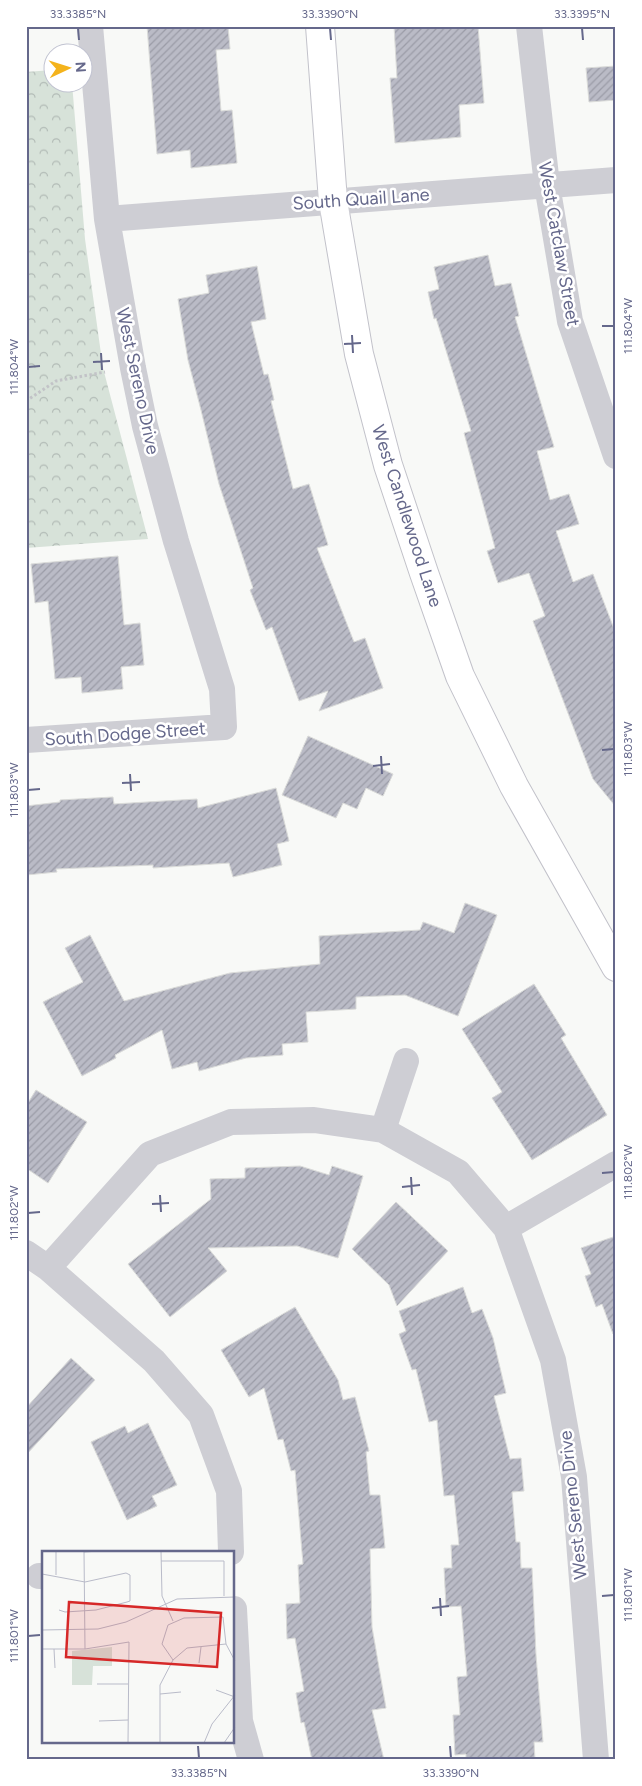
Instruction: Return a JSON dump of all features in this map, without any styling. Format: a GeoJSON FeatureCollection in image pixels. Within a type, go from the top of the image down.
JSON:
{"type":"FeatureCollection","features":[{"type":"Feature","properties":{"kind":"street","name":"West Sereno Drive"},"geometry":{"type":"LineString","coordinates":[[90,26],[107,219],[133,368],[145,426],[176,541],[222,688],[224,727]]}},
{"type":"Feature","properties":{"kind":"street","name":"West Candlewood Lane"},"geometry":{"type":"LineString","coordinates":[[320,26],[333,201],[359,354],[386,456],[460,676],[514,786],[616,967]]}},
{"type":"Feature","properties":{"kind":"street","name":"West Catclaw Street"},"geometry":{"type":"LineString","coordinates":[[529,26],[547,185],[570,321],[616,456]]}},
{"type":"Feature","properties":{"kind":"street","name":"South Quail Lane"},"geometry":{"type":"LineString","coordinates":[[107,219],[616,180]]}},
{"type":"Feature","properties":{"kind":"street","name":"South Dodge Street"},"geometry":{"type":"LineString","coordinates":[[26,740],[224,727]]}},
{"type":"Feature","properties":{"kind":"street"},"geometry":{"type":"LineString","coordinates":[[383,1130],[406,1061]]}},
{"type":"Feature","properties":{"kind":"street"},"geometry":{"type":"LineString","coordinates":[[48,1268],[150,1154],[231,1122],[314,1120],[383,1130],[458,1172],[506,1228],[616,1164]]}},
{"type":"Feature","properties":{"kind":"street","name":"West Sereno Drive"},"geometry":{"type":"LineString","coordinates":[[506,1228],[553,1360],[572,1467],[596,1760]]}},
{"type":"Feature","properties":{"kind":"street"},"geometry":{"type":"LineString","coordinates":[[26,1253],[48,1268],[154,1361],[201,1415],[229,1491],[231,1551]]}},
{"type":"Feature","properties":{"kind":"street"},"geometry":{"type":"LineString","coordinates":[[235,1628],[240,1720],[251,1760]]}},
{"type":"Feature","properties":{"kind":"path"},"geometry":{"type":"LineString","coordinates":[[26,401],[56,381],[133,368]]}},
{"type":"Feature","properties":{"kind":"green space"},"geometry":{"type":"Polygon","coordinates":[[[42,71],[42,92],[73,92],[85,239],[103,368],[148,539],[26,548],[26,72],[42,71]]]}},
{"type":"Feature","properties":{"kind":"building"},"geometry":{"type":"Polygon","coordinates":[[[147,26],[228,26],[230,49],[216,50],[221,111],[232,110],[237,163],[191,168],[190,150],[157,154],[147,26]]]}},
{"type":"Feature","properties":{"kind":"building"},"geometry":{"type":"Polygon","coordinates":[[[394,26],[478,26],[484,103],[459,105],[461,137],[395,143],[390,78],[397,78],[394,26]]]}},
{"type":"Feature","properties":{"kind":"building"},"geometry":{"type":"Polygon","coordinates":[[[616,66],[616,100],[589,102],[586,68],[616,66]]]}},
{"type":"Feature","properties":{"kind":"building"},"geometry":{"type":"Polygon","coordinates":[[[488,255],[495,286],[511,283],[519,316],[515,317],[554,447],[537,451],[550,500],[569,494],[579,524],[556,531],[573,582],[593,574],[616,634],[616,807],[593,779],[533,621],[545,616],[529,573],[498,583],[487,551],[495,548],[464,433],[471,431],[436,318],[434,319],[428,292],[439,289],[434,267],[488,255]]]}},
{"type":"Feature","properties":{"kind":"building"},"geometry":{"type":"Polygon","coordinates":[[[257,266],[266,319],[251,322],[264,375],[268,374],[274,400],[271,401],[293,489],[309,484],[328,545],[317,548],[354,642],[365,638],[383,688],[319,711],[328,691],[299,701],[272,627],[266,630],[250,590],[253,588],[219,484],[188,360],[178,299],[209,293],[206,275],[257,266]]]}},
{"type":"Feature","properties":{"kind":"building"},"geometry":{"type":"Polygon","coordinates":[[[118,556],[124,625],[140,623],[144,665],[121,667],[123,689],[82,693],[81,677],[55,679],[48,601],[35,603],[31,564],[118,556]]]}},
{"type":"Feature","properties":{"kind":"building"},"geometry":{"type":"Polygon","coordinates":[[[308,736],[393,774],[383,796],[366,788],[357,809],[343,803],[336,818],[282,795],[308,736]]]}},
{"type":"Feature","properties":{"kind":"building"},"geometry":{"type":"Polygon","coordinates":[[[276,788],[289,841],[277,844],[282,865],[233,877],[229,863],[153,868],[153,865],[56,869],[57,872],[26,875],[26,806],[60,802],[60,800],[113,797],[114,804],[197,799],[198,808],[276,788]]]}},
{"type":"Feature","properties":{"kind":"building"},"geometry":{"type":"Polygon","coordinates":[[[465,903],[497,915],[458,1016],[405,995],[356,997],[356,1009],[306,1012],[308,1042],[282,1044],[283,1055],[246,1058],[199,1071],[197,1062],[172,1069],[162,1030],[115,1055],[116,1058],[82,1076],[43,1002],[83,982],[65,948],[90,935],[124,1001],[230,973],[320,964],[319,936],[420,930],[423,922],[454,933],[465,903]]]}},
{"type":"Feature","properties":{"kind":"building"},"geometry":{"type":"Polygon","coordinates":[[[534,984],[566,1035],[561,1038],[607,1115],[532,1160],[492,1098],[502,1092],[462,1029],[534,984]]]}},
{"type":"Feature","properties":{"kind":"building"},"geometry":{"type":"Polygon","coordinates":[[[36,1090],[87,1122],[48,1183],[26,1168],[26,1106],[36,1090]]]}},
{"type":"Feature","properties":{"kind":"building"},"geometry":{"type":"Polygon","coordinates":[[[300,1166],[329,1175],[332,1166],[363,1176],[338,1258],[297,1246],[208,1248],[227,1271],[170,1317],[128,1264],[211,1199],[210,1179],[245,1178],[245,1168],[300,1166]]]}},
{"type":"Feature","properties":{"kind":"building"},"geometry":{"type":"Polygon","coordinates":[[[396,1202],[448,1251],[397,1306],[389,1285],[352,1249],[396,1202]]]}},
{"type":"Feature","properties":{"kind":"building"},"geometry":{"type":"Polygon","coordinates":[[[616,1236],[616,1334],[613,1334],[602,1304],[596,1307],[585,1276],[591,1274],[581,1248],[616,1236]]]}},
{"type":"Feature","properties":{"kind":"building"},"geometry":{"type":"Polygon","coordinates":[[[463,1287],[472,1313],[482,1309],[493,1338],[506,1393],[494,1396],[510,1459],[521,1458],[524,1491],[512,1492],[516,1542],[520,1542],[521,1568],[532,1568],[543,1742],[534,1742],[535,1760],[466,1760],[466,1754],[455,1755],[453,1715],[460,1715],[457,1677],[467,1676],[461,1606],[446,1607],[444,1568],[452,1568],[451,1545],[459,1545],[454,1495],[444,1496],[437,1420],[429,1422],[416,1369],[412,1370],[399,1334],[406,1331],[399,1311],[463,1287]]]}},
{"type":"Feature","properties":{"kind":"building"},"geometry":{"type":"Polygon","coordinates":[[[295,1307],[338,1380],[343,1400],[355,1397],[369,1451],[366,1452],[370,1495],[380,1495],[385,1548],[370,1549],[372,1627],[386,1708],[372,1710],[384,1760],[312,1760],[304,1722],[301,1723],[296,1693],[304,1691],[295,1638],[287,1639],[286,1604],[300,1603],[298,1565],[303,1564],[295,1470],[291,1471],[283,1439],[278,1440],[264,1388],[249,1397],[221,1350],[295,1307]]]}},
{"type":"Feature","properties":{"kind":"building"},"geometry":{"type":"Polygon","coordinates":[[[71,1358],[95,1380],[26,1455],[26,1408],[71,1358]]]}},
{"type":"Feature","properties":{"kind":"building"},"geometry":{"type":"Polygon","coordinates":[[[148,1423],[177,1485],[152,1496],[157,1506],[127,1520],[91,1442],[125,1426],[128,1433],[148,1423]]]}}]}
